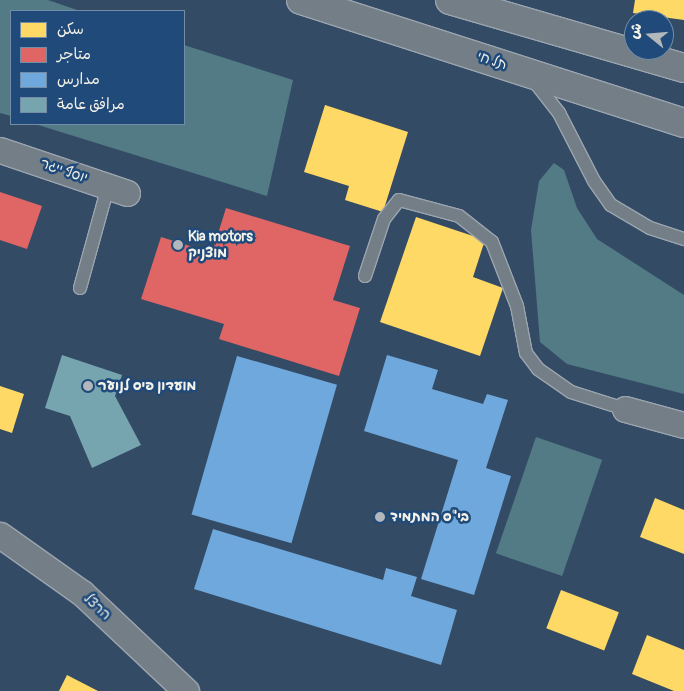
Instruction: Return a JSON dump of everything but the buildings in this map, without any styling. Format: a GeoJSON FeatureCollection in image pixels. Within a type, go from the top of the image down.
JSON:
{"type":"FeatureCollection","features":[{"type":"Feature","properties":{"kind":"highway","name":"תל חי"},"geometry":{"type":"LineString","coordinates":[[301,0],[684,123]]}},
{"type":"Feature","properties":{"kind":"highway"},"geometry":{"type":"LineString","coordinates":[[450,0],[684,68]]}},
{"type":"Feature","properties":{"kind":"street","name":"יוסף ייגר"},"geometry":{"type":"LineString","coordinates":[[0,150],[118,190]]}},
{"type":"Feature","properties":{"kind":"street"},"geometry":{"type":"LineString","coordinates":[[625,409],[684,424]]}},
{"type":"Feature","properties":{"kind":"street","name":"הרצל"},"geometry":{"type":"LineString","coordinates":[[0,535],[82,593],[186,691]]}},
{"type":"Feature","properties":{"kind":"lane"},"geometry":{"type":"LineString","coordinates":[[525,72],[559,113],[594,181],[611,205],[650,228],[684,239]]}},
{"type":"Feature","properties":{"kind":"lane"},"geometry":{"type":"LineString","coordinates":[[80,288],[118,190]]}},
{"type":"Feature","properties":{"kind":"lane"},"geometry":{"type":"LineString","coordinates":[[365,276],[384,219],[399,200],[459,216],[492,242],[517,306],[526,353],[538,369],[571,392],[625,409]]}},
{"type":"Feature","properties":{"kind":"green space"},"geometry":{"type":"Polygon","coordinates":[[[0,0],[48,0],[77,10],[10,10],[10,116],[0,113],[0,0]]]}},
{"type":"Feature","properties":{"kind":"green space"},"geometry":{"type":"Polygon","coordinates":[[[185,45],[293,80],[267,196],[38,125],[185,125],[185,45]]]}},
{"type":"Feature","properties":{"kind":"green space"},"geometry":{"type":"Polygon","coordinates":[[[554,163],[564,170],[577,208],[597,239],[684,295],[684,394],[567,364],[540,342],[531,230],[539,181],[554,163]]]}},
{"type":"Feature","properties":{"kind":"green space"},"geometry":{"type":"Polygon","coordinates":[[[536,437],[602,460],[562,576],[496,553],[536,437]]]}},
{"type":"Feature","properties":{"kind":"place","name":"Kia motors מוצניק"},"geometry":{"type":"Point","coordinates":[178,245]}},
{"type":"Feature","properties":{"kind":"place","name":"מועדון פיס לנוער"},"geometry":{"type":"Point","coordinates":[88,386]}},
{"type":"Feature","properties":{"kind":"place","name":"בי\"ס המתמיד"},"geometry":{"type":"Point","coordinates":[380,517]}}]}
